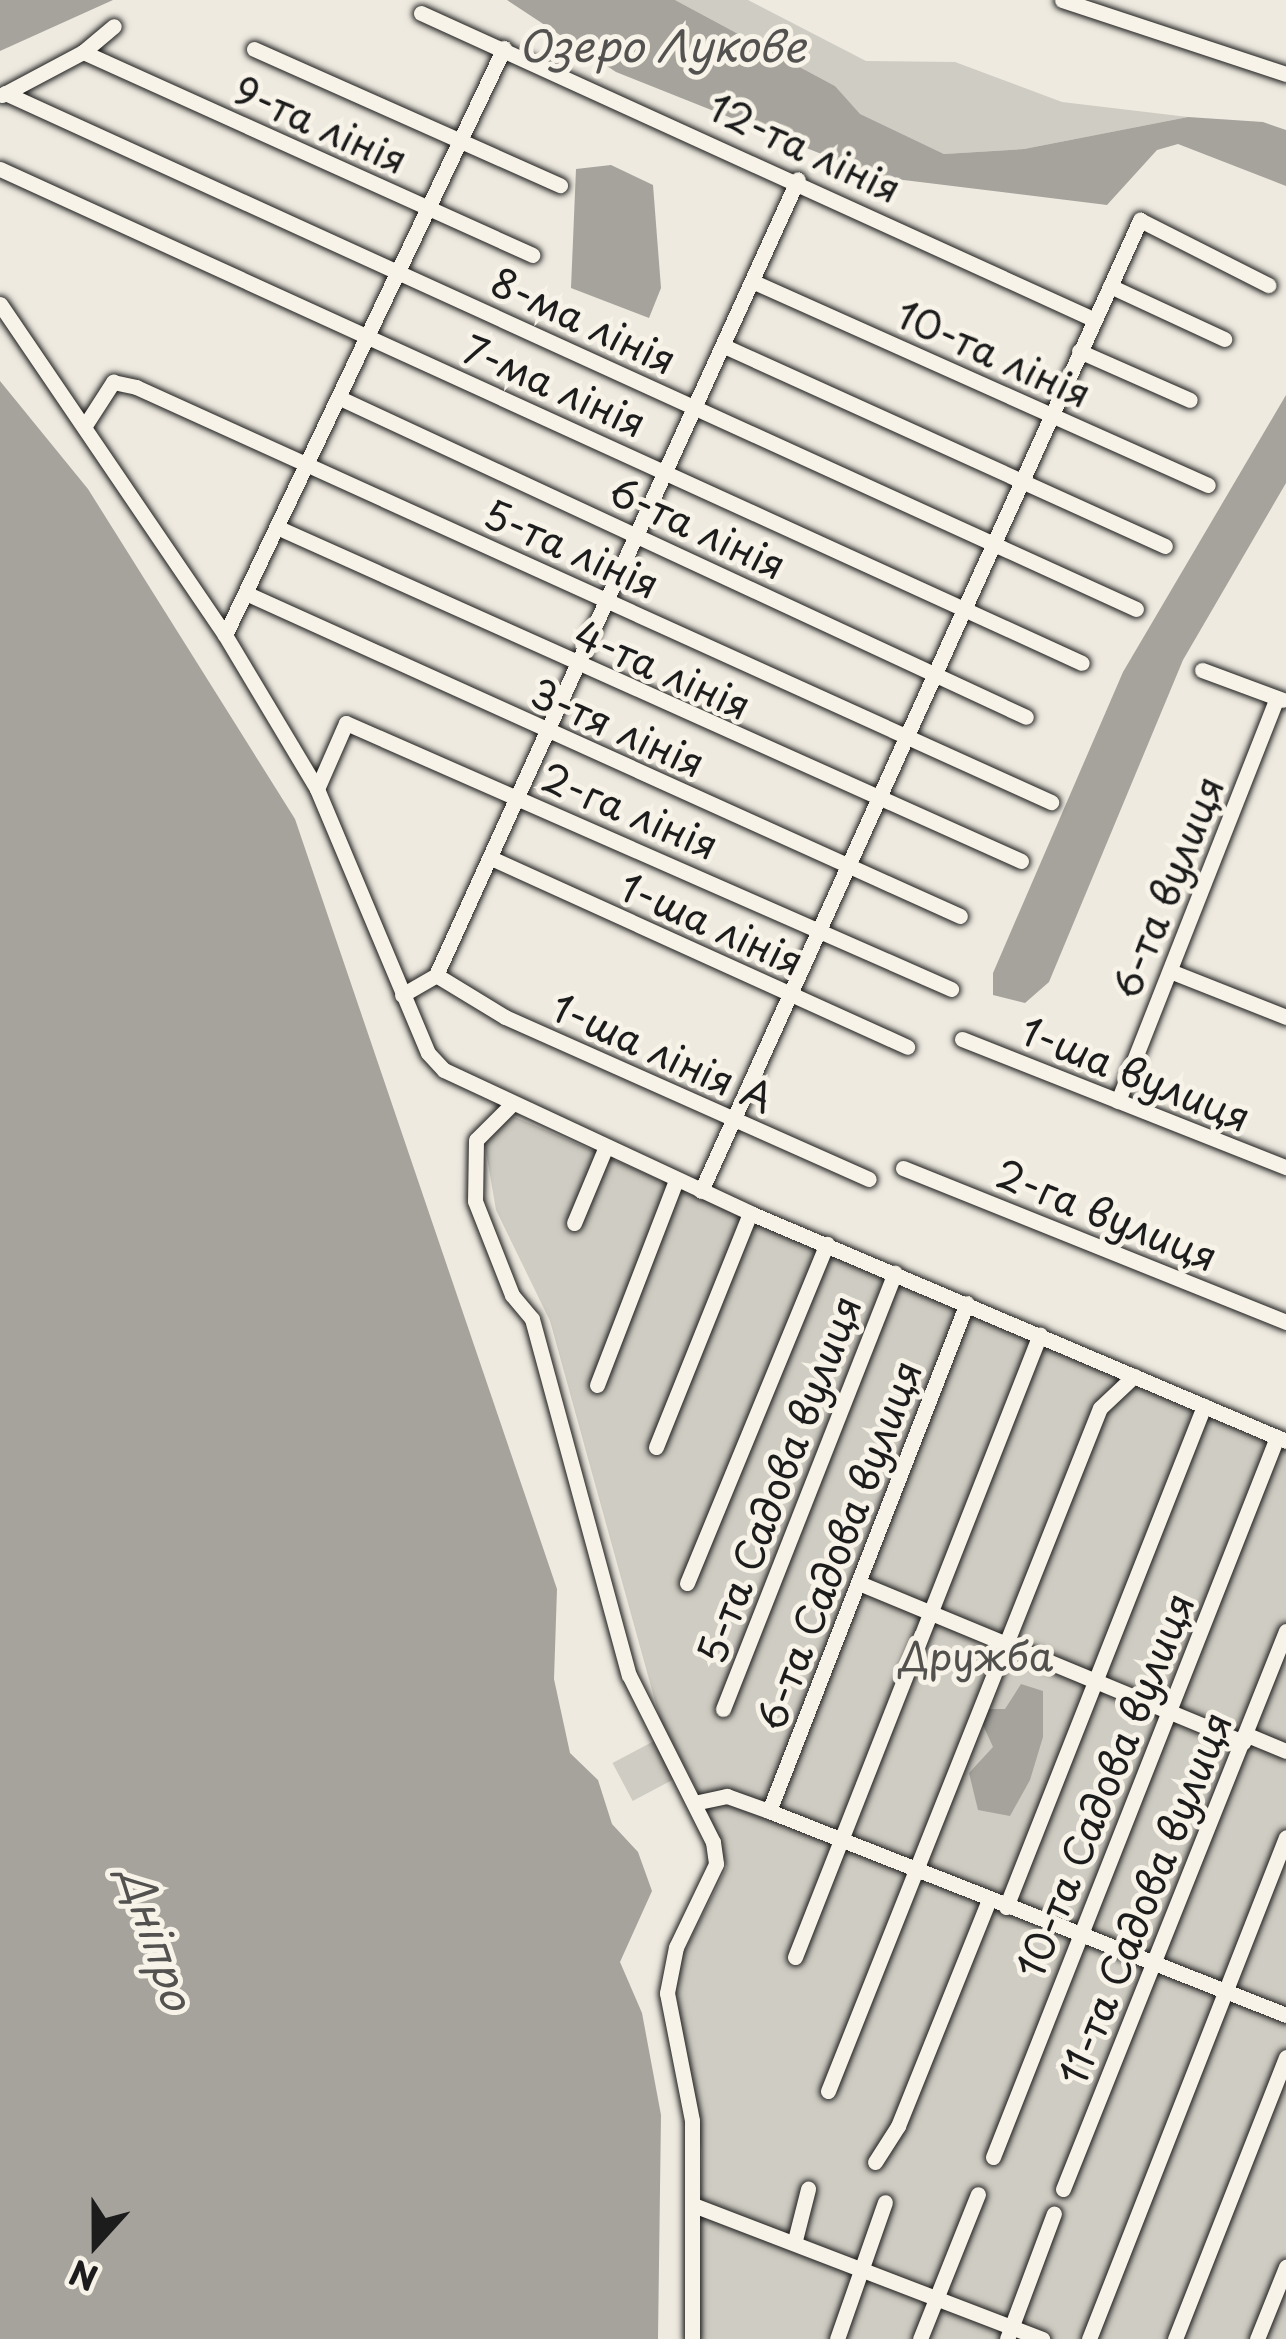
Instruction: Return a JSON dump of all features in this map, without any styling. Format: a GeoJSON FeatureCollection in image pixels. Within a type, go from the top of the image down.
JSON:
{"type":"FeatureCollection","features":[{"type":"Feature","properties":{"kind":"street"},"geometry":{"type":"LineString","coordinates":[[1061,0],[1286,74]]}},
{"type":"Feature","properties":{"kind":"street","name":"12-та лінія"},"geometry":{"type":"LineString","coordinates":[[421,13],[799,179],[1093,319]]}},
{"type":"Feature","properties":{"kind":"street"},"geometry":{"type":"LineString","coordinates":[[2,95],[83,52],[114,26]]}},
{"type":"Feature","properties":{"kind":"street"},"geometry":{"type":"LineString","coordinates":[[225,635],[250,596],[504,48]]}},
{"type":"Feature","properties":{"kind":"street"},"geometry":{"type":"LineString","coordinates":[[254,50],[560,185]]}},
{"type":"Feature","properties":{"kind":"street","name":"9-та лінія"},"geometry":{"type":"LineString","coordinates":[[83,52],[532,254]]}},
{"type":"Feature","properties":{"kind":"street","name":"8-ма лінія"},"geometry":{"type":"LineString","coordinates":[[2,95],[400,271],[1136,609]]}},
{"type":"Feature","properties":{"kind":"street","name":"7-ма лінія"},"geometry":{"type":"LineString","coordinates":[[0,170],[1082,664]]}},
{"type":"Feature","properties":{"kind":"street"},"geometry":{"type":"LineString","coordinates":[[402,995],[436,976],[521,799],[799,179]]}},
{"type":"Feature","properties":{"kind":"street"},"geometry":{"type":"LineString","coordinates":[[701,1191],[903,735],[1140,220],[1268,285]]}},
{"type":"Feature","properties":{"kind":"street","name":"10-та лінія"},"geometry":{"type":"LineString","coordinates":[[754,282],[1208,485]]}},
{"type":"Feature","properties":{"kind":"street"},"geometry":{"type":"LineString","coordinates":[[1110,286],[1224,339]]}},
{"type":"Feature","properties":{"kind":"street"},"geometry":{"type":"LineString","coordinates":[[0,304],[225,635],[317,789],[402,995],[444,1070],[750,1213],[1282,1439]]}},
{"type":"Feature","properties":{"kind":"street"},"geometry":{"type":"LineString","coordinates":[[724,346],[1166,546]]}},
{"type":"Feature","properties":{"kind":"street"},"geometry":{"type":"LineString","coordinates":[[1079,350],[1190,400]]}},
{"type":"Feature","properties":{"kind":"street","name":"5-та лінія"},"geometry":{"type":"LineString","coordinates":[[83,427],[112,382],[310,466],[1052,802]]}},
{"type":"Feature","properties":{"kind":"street","name":"6-та лінія"},"geometry":{"type":"LineString","coordinates":[[342,400],[1027,717]]}},
{"type":"Feature","properties":{"kind":"street","name":"4-та лінія"},"geometry":{"type":"LineString","coordinates":[[281,530],[874,801],[1021,861]]}},
{"type":"Feature","properties":{"kind":"street","name":"3-тя лінія"},"geometry":{"type":"LineString","coordinates":[[250,596],[960,916]]}},
{"type":"Feature","properties":{"kind":"street"},"geometry":{"type":"LineString","coordinates":[[1202,670],[1282,700]]}},
{"type":"Feature","properties":{"kind":"street","name":"6-та вулиця"},"geometry":{"type":"LineString","coordinates":[[1118,1101],[1282,700]]}},
{"type":"Feature","properties":{"kind":"street","name":"2-га лінія"},"geometry":{"type":"LineString","coordinates":[[317,789],[346,723],[951,989]]}},
{"type":"Feature","properties":{"kind":"street","name":"1-ша лінія"},"geometry":{"type":"LineString","coordinates":[[491,858],[907,1046]]}},
{"type":"Feature","properties":{"kind":"street"},"geometry":{"type":"LineString","coordinates":[[1170,971],[1286,1017]]}},
{"type":"Feature","properties":{"kind":"street","name":"1-ша лінія А"},"geometry":{"type":"LineString","coordinates":[[436,976],[505,1017],[868,1179]]}},
{"type":"Feature","properties":{"kind":"street","name":"1-ша вулиця"},"geometry":{"type":"LineString","coordinates":[[962,1039],[1286,1167]]}},
{"type":"Feature","properties":{"kind":"street"},"geometry":{"type":"LineString","coordinates":[[511,1105],[476,1140],[475,1201],[512,1295],[532,1319],[629,1675],[694,1803],[716,1864],[676,1946],[667,1994],[692,2121],[696,2206],[692,2339]]}},
{"type":"Feature","properties":{"kind":"street"},"geometry":{"type":"LineString","coordinates":[[574,1223],[605,1149]]}},
{"type":"Feature","properties":{"kind":"street","name":"2-га вулиця"},"geometry":{"type":"LineString","coordinates":[[903,1168],[1286,1322]]}},
{"type":"Feature","properties":{"kind":"street"},"geometry":{"type":"LineString","coordinates":[[596,1385],[676,1180]]}},
{"type":"Feature","properties":{"kind":"street"},"geometry":{"type":"LineString","coordinates":[[656,1447],[750,1213]]}},
{"type":"Feature","properties":{"kind":"street"},"geometry":{"type":"LineString","coordinates":[[687,1583],[827,1244]]}},
{"type":"Feature","properties":{"kind":"street","name":"5-та Садова вулиця"},"geometry":{"type":"LineString","coordinates":[[723,1709],[895,1273]]}},
{"type":"Feature","properties":{"kind":"street","name":"6-та Садова вулиця"},"geometry":{"type":"LineString","coordinates":[[770,1811],[967,1303]]}},
{"type":"Feature","properties":{"kind":"street"},"geometry":{"type":"LineString","coordinates":[[795,1957],[1040,1334]]}},
{"type":"Feature","properties":{"kind":"street"},"geometry":{"type":"LineString","coordinates":[[827,2091],[1100,1408],[1134,1376]]}},
{"type":"Feature","properties":{"kind":"street"},"geometry":{"type":"LineString","coordinates":[[1006,1907],[1204,1406]]}},
{"type":"Feature","properties":{"kind":"street","name":"10-та Садова вулиця"},"geometry":{"type":"LineString","coordinates":[[993,2157],[1078,1936],[1282,1439]]}},
{"type":"Feature","properties":{"kind":"street"},"geometry":{"type":"LineString","coordinates":[[859,1583],[1170,1712],[1286,1751]]}},
{"type":"Feature","properties":{"kind":"street","name":"11-та Садова вулиця"},"geometry":{"type":"LineString","coordinates":[[1063,2189],[1286,1631]]}},
{"type":"Feature","properties":{"kind":"street"},"geometry":{"type":"LineString","coordinates":[[694,1803],[727,1796],[770,1811],[1286,2015]]}},
{"type":"Feature","properties":{"kind":"street"},"geometry":{"type":"LineString","coordinates":[[1089,2339],[1286,1838]]}},
{"type":"Feature","properties":{"kind":"street"},"geometry":{"type":"LineString","coordinates":[[875,2162],[898,2126],[989,1900]]}},
{"type":"Feature","properties":{"kind":"street"},"geometry":{"type":"LineString","coordinates":[[1175,2339],[1286,2057]]}},
{"type":"Feature","properties":{"kind":"street"},"geometry":{"type":"LineString","coordinates":[[795,2240],[808,2189]]}},
{"type":"Feature","properties":{"kind":"street"},"geometry":{"type":"LineString","coordinates":[[920,2339],[978,2194]]}},
{"type":"Feature","properties":{"kind":"street"},"geometry":{"type":"LineString","coordinates":[[837,2339],[885,2201]]}},
{"type":"Feature","properties":{"kind":"street"},"geometry":{"type":"LineString","coordinates":[[696,2206],[937,2296],[1009,2333],[1042,2339]]}},
{"type":"Feature","properties":{"kind":"street"},"geometry":{"type":"LineString","coordinates":[[1009,2333],[1054,2213]]}},
{"type":"Feature","properties":{"kind":"street"},"geometry":{"type":"LineString","coordinates":[[1257,2339],[1286,2267]]}},
{"type":"Feature","properties":{"kind":"green space"},"geometry":{"type":"Polygon","coordinates":[[[675,0],[748,0],[866,61],[955,62],[1062,102],[1188,117],[1024,149],[944,154],[859,114],[835,86],[675,0]]]}},
{"type":"Feature","properties":{"kind":"green space","name":"Дружба"},"geometry":{"type":"Polygon","coordinates":[[[508,1114],[1286,1450],[1286,2339],[697,2339],[702,2152],[673,1974],[727,1867],[705,1805],[660,1719],[550,1321],[496,1210],[484,1140],[508,1114]]]}},
{"type":"Feature","properties":{"kind":"green space"},"geometry":{"type":"Polygon","coordinates":[[[654,1741],[674,1779],[633,1801],[613,1763],[654,1741]]]}},
{"type":"Feature","properties":{"kind":"water"},"geometry":{"type":"Polygon","coordinates":[[[0,0],[113,0],[0,51],[0,0]]]}},
{"type":"Feature","properties":{"kind":"water","name":"Озеро Лукове"},"geometry":{"type":"Polygon","coordinates":[[[507,0],[675,0],[835,86],[860,114],[944,154],[1024,149],[1188,117],[1263,122],[1286,130],[1286,186],[1178,144],[1157,150],[1107,205],[879,177],[616,72],[507,0]]]}},
{"type":"Feature","properties":{"kind":"water"},"geometry":{"type":"Polygon","coordinates":[[[611,165],[653,185],[661,288],[649,318],[571,288],[576,169],[611,165]]]}},
{"type":"Feature","properties":{"kind":"water","name":"Дніпро"},"geometry":{"type":"Polygon","coordinates":[[[0,381],[88,489],[295,819],[557,1589],[554,1679],[570,1753],[598,1780],[612,1824],[638,1852],[652,1891],[620,1962],[642,2013],[661,2115],[658,2339],[0,2339],[0,381]]]}},
{"type":"Feature","properties":{"kind":"water"},"geometry":{"type":"Polygon","coordinates":[[[1286,395],[1286,483],[1183,660],[1049,982],[1025,1003],[993,995],[993,973],[1123,672],[1286,395]]]}},
{"type":"Feature","properties":{"kind":"water"},"geometry":{"type":"Polygon","coordinates":[[[1021,1684],[1043,1691],[1043,1737],[1030,1780],[1010,1816],[978,1810],[969,1773],[993,1747],[983,1725],[986,1709],[1005,1709],[1021,1684]]]}}]}
